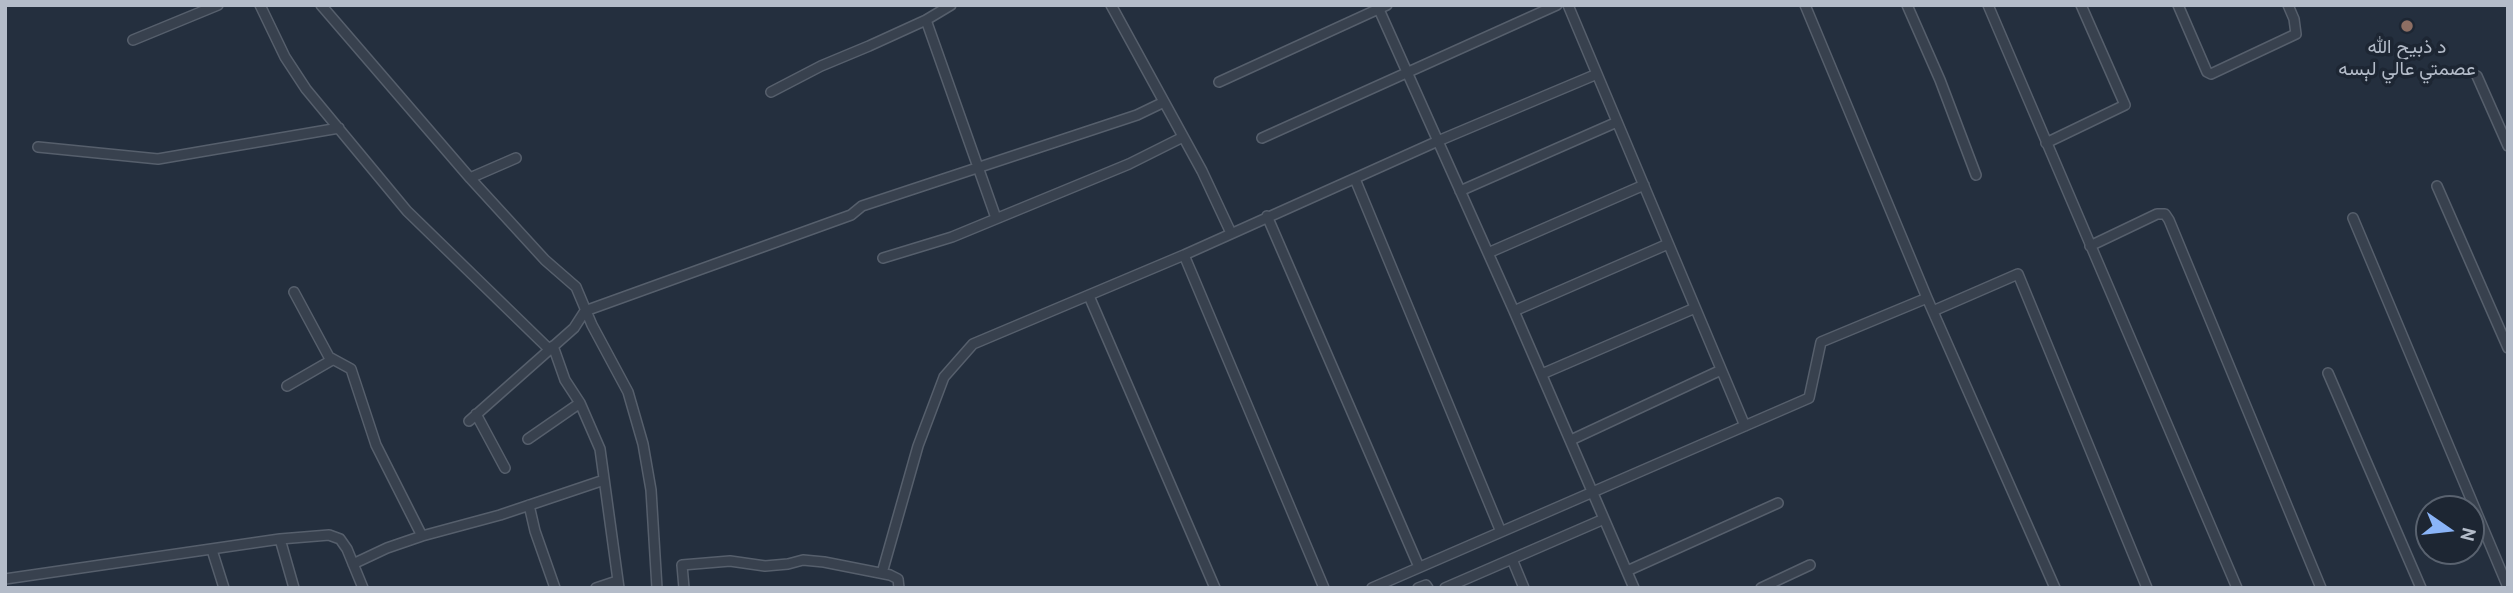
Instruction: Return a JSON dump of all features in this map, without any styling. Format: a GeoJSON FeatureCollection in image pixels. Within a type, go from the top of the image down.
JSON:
{"type":"FeatureCollection","features":[{"type":"Feature","properties":{"kind":"street"},"geometry":{"type":"LineString","coordinates":[[133,40],[218,5]]}},
{"type":"Feature","properties":{"kind":"street"},"geometry":{"type":"LineString","coordinates":[[260,5],[285,57],[306,89],[407,211],[551,348],[600,449],[618,584],[596,588]]}},
{"type":"Feature","properties":{"kind":"street"},"geometry":{"type":"LineString","coordinates":[[321,5],[470,178],[545,260],[576,287],[585,311],[628,392],[643,444],[651,490],[657,588]]}},
{"type":"Feature","properties":{"kind":"street"},"geometry":{"type":"LineString","coordinates":[[771,92],[821,65],[926,20],[951,5]]}},
{"type":"Feature","properties":{"kind":"street"},"geometry":{"type":"LineString","coordinates":[[1111,5],[1202,171],[1231,233]]}},
{"type":"Feature","properties":{"kind":"street"},"geometry":{"type":"LineString","coordinates":[[1262,138],[1557,5]]}},
{"type":"Feature","properties":{"kind":"street"},"geometry":{"type":"LineString","coordinates":[[1568,5],[1745,426]]}},
{"type":"Feature","properties":{"kind":"street"},"geometry":{"type":"LineString","coordinates":[[1805,5],[1927,298],[2055,588]]}},
{"type":"Feature","properties":{"kind":"street"},"geometry":{"type":"LineString","coordinates":[[1907,5],[1940,80],[1976,175]]}},
{"type":"Feature","properties":{"kind":"street"},"geometry":{"type":"LineString","coordinates":[[1988,5],[2237,588]]}},
{"type":"Feature","properties":{"kind":"street"},"geometry":{"type":"LineString","coordinates":[[2046,143],[2126,105],[2081,5]]}},
{"type":"Feature","properties":{"kind":"street"},"geometry":{"type":"LineString","coordinates":[[2178,5],[2207,72],[2211,74],[2296,34],[2288,5]]}},
{"type":"Feature","properties":{"kind":"street"},"geometry":{"type":"LineString","coordinates":[[1219,82],[1381,6],[1408,74],[1634,588]]}},
{"type":"Feature","properties":{"kind":"street"},"geometry":{"type":"LineString","coordinates":[[926,20],[996,218]]}},
{"type":"Feature","properties":{"kind":"street"},"geometry":{"type":"LineString","coordinates":[[882,573],[918,446],[944,377],[973,344],[1184,255],[1438,141],[1597,74]]}},
{"type":"Feature","properties":{"kind":"street"},"geometry":{"type":"LineString","coordinates":[[2477,76],[2508,146]]}},
{"type":"Feature","properties":{"kind":"street"},"geometry":{"type":"LineString","coordinates":[[505,468],[473,418],[573,328],[585,311],[851,215],[862,206],[1137,115],[1164,102]]}},
{"type":"Feature","properties":{"kind":"street"},"geometry":{"type":"LineString","coordinates":[[1460,191],[1617,122]]}},
{"type":"Feature","properties":{"kind":"street"},"geometry":{"type":"LineString","coordinates":[[38,147],[158,159],[339,128]]}},
{"type":"Feature","properties":{"kind":"street"},"geometry":{"type":"LineString","coordinates":[[883,258],[951,237],[1129,164],[1183,137]]}},
{"type":"Feature","properties":{"kind":"street"},"geometry":{"type":"LineString","coordinates":[[470,178],[516,158]]}},
{"type":"Feature","properties":{"kind":"street"},"geometry":{"type":"LineString","coordinates":[[1355,179],[1501,532]]}},
{"type":"Feature","properties":{"kind":"street"},"geometry":{"type":"LineString","coordinates":[[1488,253],[1644,185]]}},
{"type":"Feature","properties":{"kind":"street"},"geometry":{"type":"LineString","coordinates":[[2437,186],[2508,348]]}},
{"type":"Feature","properties":{"kind":"street"},"geometry":{"type":"LineString","coordinates":[[2090,246],[2157,214],[2165,214],[2321,588]]}},
{"type":"Feature","properties":{"kind":"street"},"geometry":{"type":"LineString","coordinates":[[1267,216],[1419,567]]}},
{"type":"Feature","properties":{"kind":"street"},"geometry":{"type":"LineString","coordinates":[[2353,218],[2507,585],[2501,588]]}},
{"type":"Feature","properties":{"kind":"street"},"geometry":{"type":"LineString","coordinates":[[1514,311],[1668,244]]}},
{"type":"Feature","properties":{"kind":"street"},"geometry":{"type":"LineString","coordinates":[[1184,255],[1324,588]]}},
{"type":"Feature","properties":{"kind":"street"},"geometry":{"type":"LineString","coordinates":[[1933,310],[2018,274],[2147,588]]}},
{"type":"Feature","properties":{"kind":"street"},"geometry":{"type":"LineString","coordinates":[[294,292],[332,360],[351,369],[376,445],[422,536]]}},
{"type":"Feature","properties":{"kind":"street"},"geometry":{"type":"LineString","coordinates":[[1089,296],[1214,588]]}},
{"type":"Feature","properties":{"kind":"street"},"geometry":{"type":"LineString","coordinates":[[1371,588],[1809,398],[1821,342],[1927,298]]}},
{"type":"Feature","properties":{"kind":"street"},"geometry":{"type":"LineString","coordinates":[[1542,374],[1695,308]]}},
{"type":"Feature","properties":{"kind":"street"},"geometry":{"type":"LineString","coordinates":[[287,386],[332,360]]}},
{"type":"Feature","properties":{"kind":"street"},"geometry":{"type":"LineString","coordinates":[[1571,440],[1721,370]]}},
{"type":"Feature","properties":{"kind":"street"},"geometry":{"type":"LineString","coordinates":[[2328,373],[2421,588]]}},
{"type":"Feature","properties":{"kind":"street"},"geometry":{"type":"LineString","coordinates":[[528,439],[580,403]]}},
{"type":"Feature","properties":{"kind":"street"},"geometry":{"type":"LineString","coordinates":[[353,564],[422,536],[604,480]]}},
{"type":"Feature","properties":{"kind":"street"},"geometry":{"type":"LineString","coordinates":[[1627,571],[1778,503]]}},
{"type":"Feature","properties":{"kind":"street"},"geometry":{"type":"LineString","coordinates":[[529,505],[555,588]]}},
{"type":"Feature","properties":{"kind":"street"},"geometry":{"type":"LineString","coordinates":[[1445,588],[1604,519]]}},
{"type":"Feature","properties":{"kind":"street"},"geometry":{"type":"LineString","coordinates":[[5,579],[280,539],[329,535],[340,539],[363,588]]}},
{"type":"Feature","properties":{"kind":"street"},"geometry":{"type":"LineString","coordinates":[[280,539],[294,588]]}},
{"type":"Feature","properties":{"kind":"street"},"geometry":{"type":"LineString","coordinates":[[212,550],[224,588]]}},
{"type":"Feature","properties":{"kind":"street"},"geometry":{"type":"LineString","coordinates":[[1512,559],[1524,588]]}},
{"type":"Feature","properties":{"kind":"street"},"geometry":{"type":"LineString","coordinates":[[684,588],[682,565],[730,561],[765,566],[803,560],[882,573],[898,579],[899,588]]}},
{"type":"Feature","properties":{"kind":"street"},"geometry":{"type":"LineString","coordinates":[[1761,588],[1810,565]]}},
{"type":"Feature","properties":{"kind":"street"},"geometry":{"type":"LineString","coordinates":[[1418,588],[1426,585],[1428,588]]}},
{"type":"Feature","properties":{"kind":"place","name":"د ذبیح الله عصمتي عالي لېسه"},"geometry":{"type":"Point","coordinates":[2407,26]}}]}
